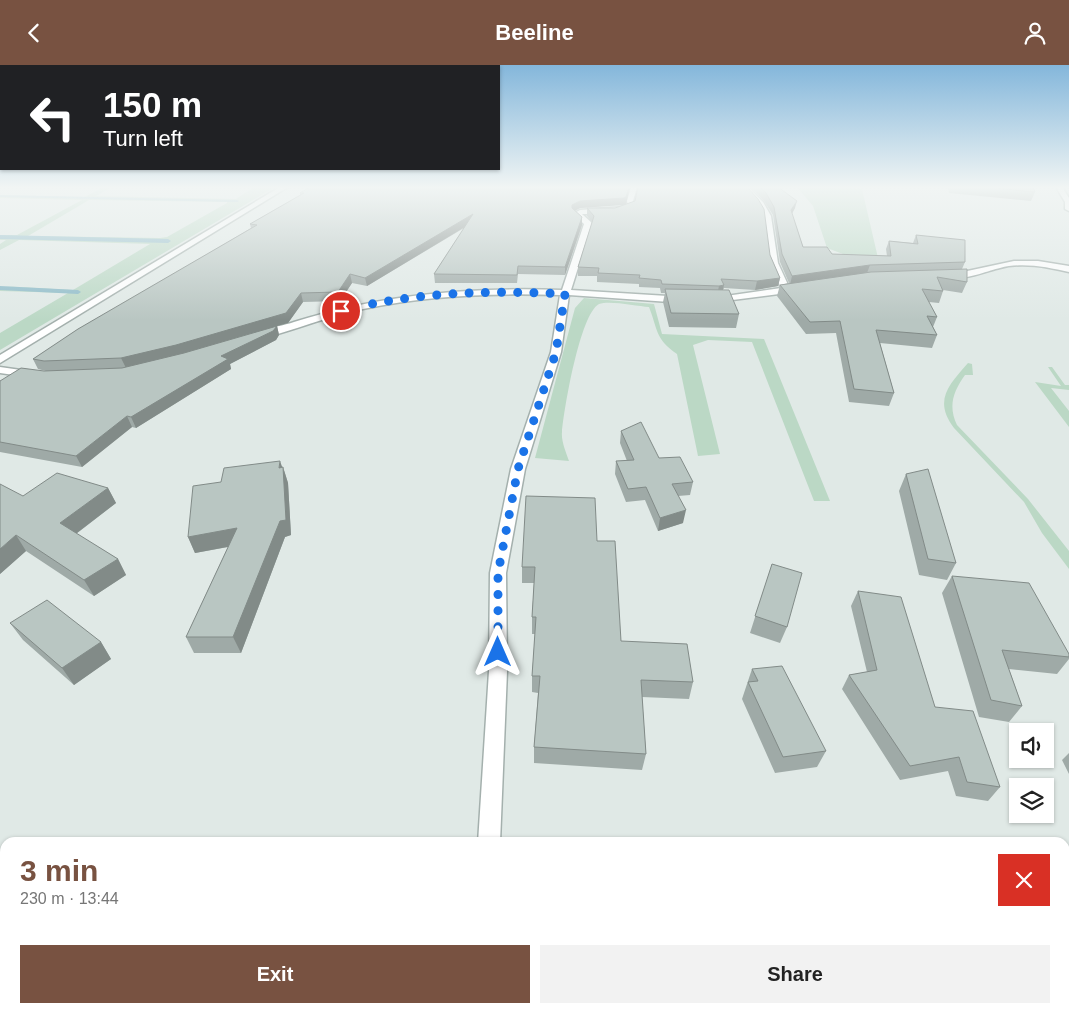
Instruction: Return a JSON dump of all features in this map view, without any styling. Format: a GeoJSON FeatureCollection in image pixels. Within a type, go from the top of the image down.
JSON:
{"type":"FeatureCollection","features":[{"type":"Feature","properties":{"kind":"street"},"geometry":{"type":"LineString","coordinates":[[0,361],[213,231]]}},
{"type":"Feature","properties":{"kind":"street"},"geometry":{"type":"LineString","coordinates":[[489,837],[498,671],[498,573],[518,469],[556,352],[565,294],[586,231]]}},
{"type":"Feature","properties":{"kind":"street"},"geometry":{"type":"LineString","coordinates":[[771,231],[772,258],[780,279],[787,290]]}},
{"type":"Feature","properties":{"kind":"street"},"geometry":{"type":"LineString","coordinates":[[942,276],[975,274],[1009,264],[1033,264],[1069,269]]}},
{"type":"Feature","properties":{"kind":"street"},"geometry":{"type":"LineString","coordinates":[[252,338],[358,307],[399,299],[477,292],[565,294],[696,301],[737,298],[810,286]]}},
{"type":"Feature","properties":{"kind":"street"},"geometry":{"type":"LineString","coordinates":[[0,370],[49,376]]}},
{"type":"Feature","properties":{"kind":"green space"},"geometry":{"type":"Polygon","coordinates":[[[24,231],[36,231],[28,236],[160,238],[167,237],[177,231],[200,231],[0,350],[0,333],[68,293],[0,291],[0,289],[80,292],[0,286],[73,290],[150,244],[19,240],[0,250],[0,244],[6,240],[0,240],[0,238],[13,238],[0,235],[17,235],[24,231]]]}},
{"type":"Feature","properties":{"kind":"green space"},"geometry":{"type":"Polygon","coordinates":[[[821,231],[872,231],[878,258],[851,257],[827,248],[821,231]]]}},
{"type":"Feature","properties":{"kind":"green space"},"geometry":{"type":"Polygon","coordinates":[[[584,298],[654,304],[662,334],[764,339],[830,501],[814,501],[752,342],[708,340],[693,345],[720,454],[698,456],[677,354],[661,339],[649,307],[604,303],[599,304],[592,311],[579,343],[563,420],[562,439],[569,461],[535,458],[575,308],[584,298]]]}},
{"type":"Feature","properties":{"kind":"green space"},"geometry":{"type":"Polygon","coordinates":[[[968,363],[972,364],[973,375],[965,375],[957,387],[953,399],[953,412],[957,425],[1028,499],[1069,551],[1069,569],[1042,533],[1024,502],[954,428],[948,418],[944,401],[946,393],[968,363]]]}},
{"type":"Feature","properties":{"kind":"green space"},"geometry":{"type":"Polygon","coordinates":[[[1048,367],[1052,367],[1065,385],[1069,385],[1069,390],[1051,388],[1069,411],[1069,427],[1035,382],[1061,386],[1048,367]]]}},
{"type":"Feature","properties":{"kind":"building"},"geometry":{"type":"Polygon","coordinates":[[[246,231],[444,231],[365,278],[350,274],[338,292],[301,293],[286,313],[176,345],[121,358],[44,361],[33,359],[78,329],[246,231]]]}},
{"type":"Feature","properties":{"kind":"building"},"geometry":{"type":"Polygon","coordinates":[[[462,231],[577,231],[565,267],[518,266],[517,275],[434,274],[462,231]]]}},
{"type":"Feature","properties":{"kind":"building"},"geometry":{"type":"Polygon","coordinates":[[[589,231],[767,231],[770,255],[780,278],[757,281],[721,279],[724,285],[719,286],[662,284],[661,280],[639,278],[640,275],[598,273],[599,268],[578,267],[589,231]]]}},
{"type":"Feature","properties":{"kind":"building"},"geometry":{"type":"Polygon","coordinates":[[[778,231],[798,231],[803,247],[827,247],[832,254],[891,256],[889,241],[918,244],[916,235],[965,240],[965,262],[870,265],[792,276],[782,254],[778,231]]]}},
{"type":"Feature","properties":{"kind":"building"},"geometry":{"type":"Polygon","coordinates":[[[967,269],[967,282],[937,277],[943,291],[922,289],[937,317],[927,316],[937,335],[876,330],[894,393],[854,389],[840,321],[810,322],[780,285],[871,272],[967,269]]]}},
{"type":"Feature","properties":{"kind":"building"},"geometry":{"type":"Polygon","coordinates":[[[665,289],[729,290],[739,314],[671,313],[665,289]]]}},
{"type":"Feature","properties":{"kind":"building"},"geometry":{"type":"Polygon","coordinates":[[[277,326],[273,331],[221,356],[228,359],[131,417],[127,416],[76,456],[0,442],[0,381],[21,368],[44,371],[122,368],[184,353],[277,326]]]}},
{"type":"Feature","properties":{"kind":"building"},"geometry":{"type":"Polygon","coordinates":[[[641,422],[659,458],[680,457],[693,482],[672,484],[686,510],[660,518],[646,487],[628,489],[616,461],[634,460],[621,431],[641,422]]]}},
{"type":"Feature","properties":{"kind":"building"},"geometry":{"type":"Polygon","coordinates":[[[280,461],[279,468],[283,467],[286,520],[280,521],[233,637],[186,637],[237,528],[188,537],[193,486],[221,482],[224,468],[280,461]]]}},
{"type":"Feature","properties":{"kind":"building"},"geometry":{"type":"Polygon","coordinates":[[[928,469],[956,563],[928,559],[906,474],[928,469]]]}},
{"type":"Feature","properties":{"kind":"building"},"geometry":{"type":"Polygon","coordinates":[[[57,473],[108,488],[60,523],[118,559],[84,580],[16,535],[0,549],[0,484],[23,496],[57,473]]]}},
{"type":"Feature","properties":{"kind":"building"},"geometry":{"type":"Polygon","coordinates":[[[526,496],[595,498],[597,541],[615,541],[621,641],[687,644],[693,682],[641,680],[646,754],[534,747],[540,676],[532,676],[536,617],[532,617],[535,567],[522,567],[526,496]]]}},
{"type":"Feature","properties":{"kind":"building"},"geometry":{"type":"Polygon","coordinates":[[[772,564],[802,573],[787,627],[755,616],[772,564]]]}},
{"type":"Feature","properties":{"kind":"building"},"geometry":{"type":"Polygon","coordinates":[[[952,576],[1029,583],[1069,654],[1069,657],[1002,650],[1022,706],[991,700],[952,576]]]}},
{"type":"Feature","properties":{"kind":"building"},"geometry":{"type":"Polygon","coordinates":[[[858,591],[901,597],[935,707],[973,711],[1000,787],[967,782],[959,757],[910,766],[849,675],[877,670],[858,591]]]}},
{"type":"Feature","properties":{"kind":"building"},"geometry":{"type":"Polygon","coordinates":[[[47,600],[101,642],[62,668],[10,623],[47,600]]]}},
{"type":"Feature","properties":{"kind":"building"},"geometry":{"type":"Polygon","coordinates":[[[782,666],[826,751],[783,757],[748,682],[758,681],[752,669],[782,666]]]}},
{"type":"Feature","properties":{"kind":"waterway"},"geometry":{"type":"LineString","coordinates":[[0,237],[168,241]]}},
{"type":"Feature","properties":{"kind":"waterway"},"geometry":{"type":"LineString","coordinates":[[0,288],[78,292]]}},
{"type":"Feature","properties":{"kind":"route"},"geometry":{"type":"LineString","coordinates":[[341,311],[407,298],[477,292],[514,291],[565,294],[556,352],[518,469],[498,573],[498,652]]}}]}
